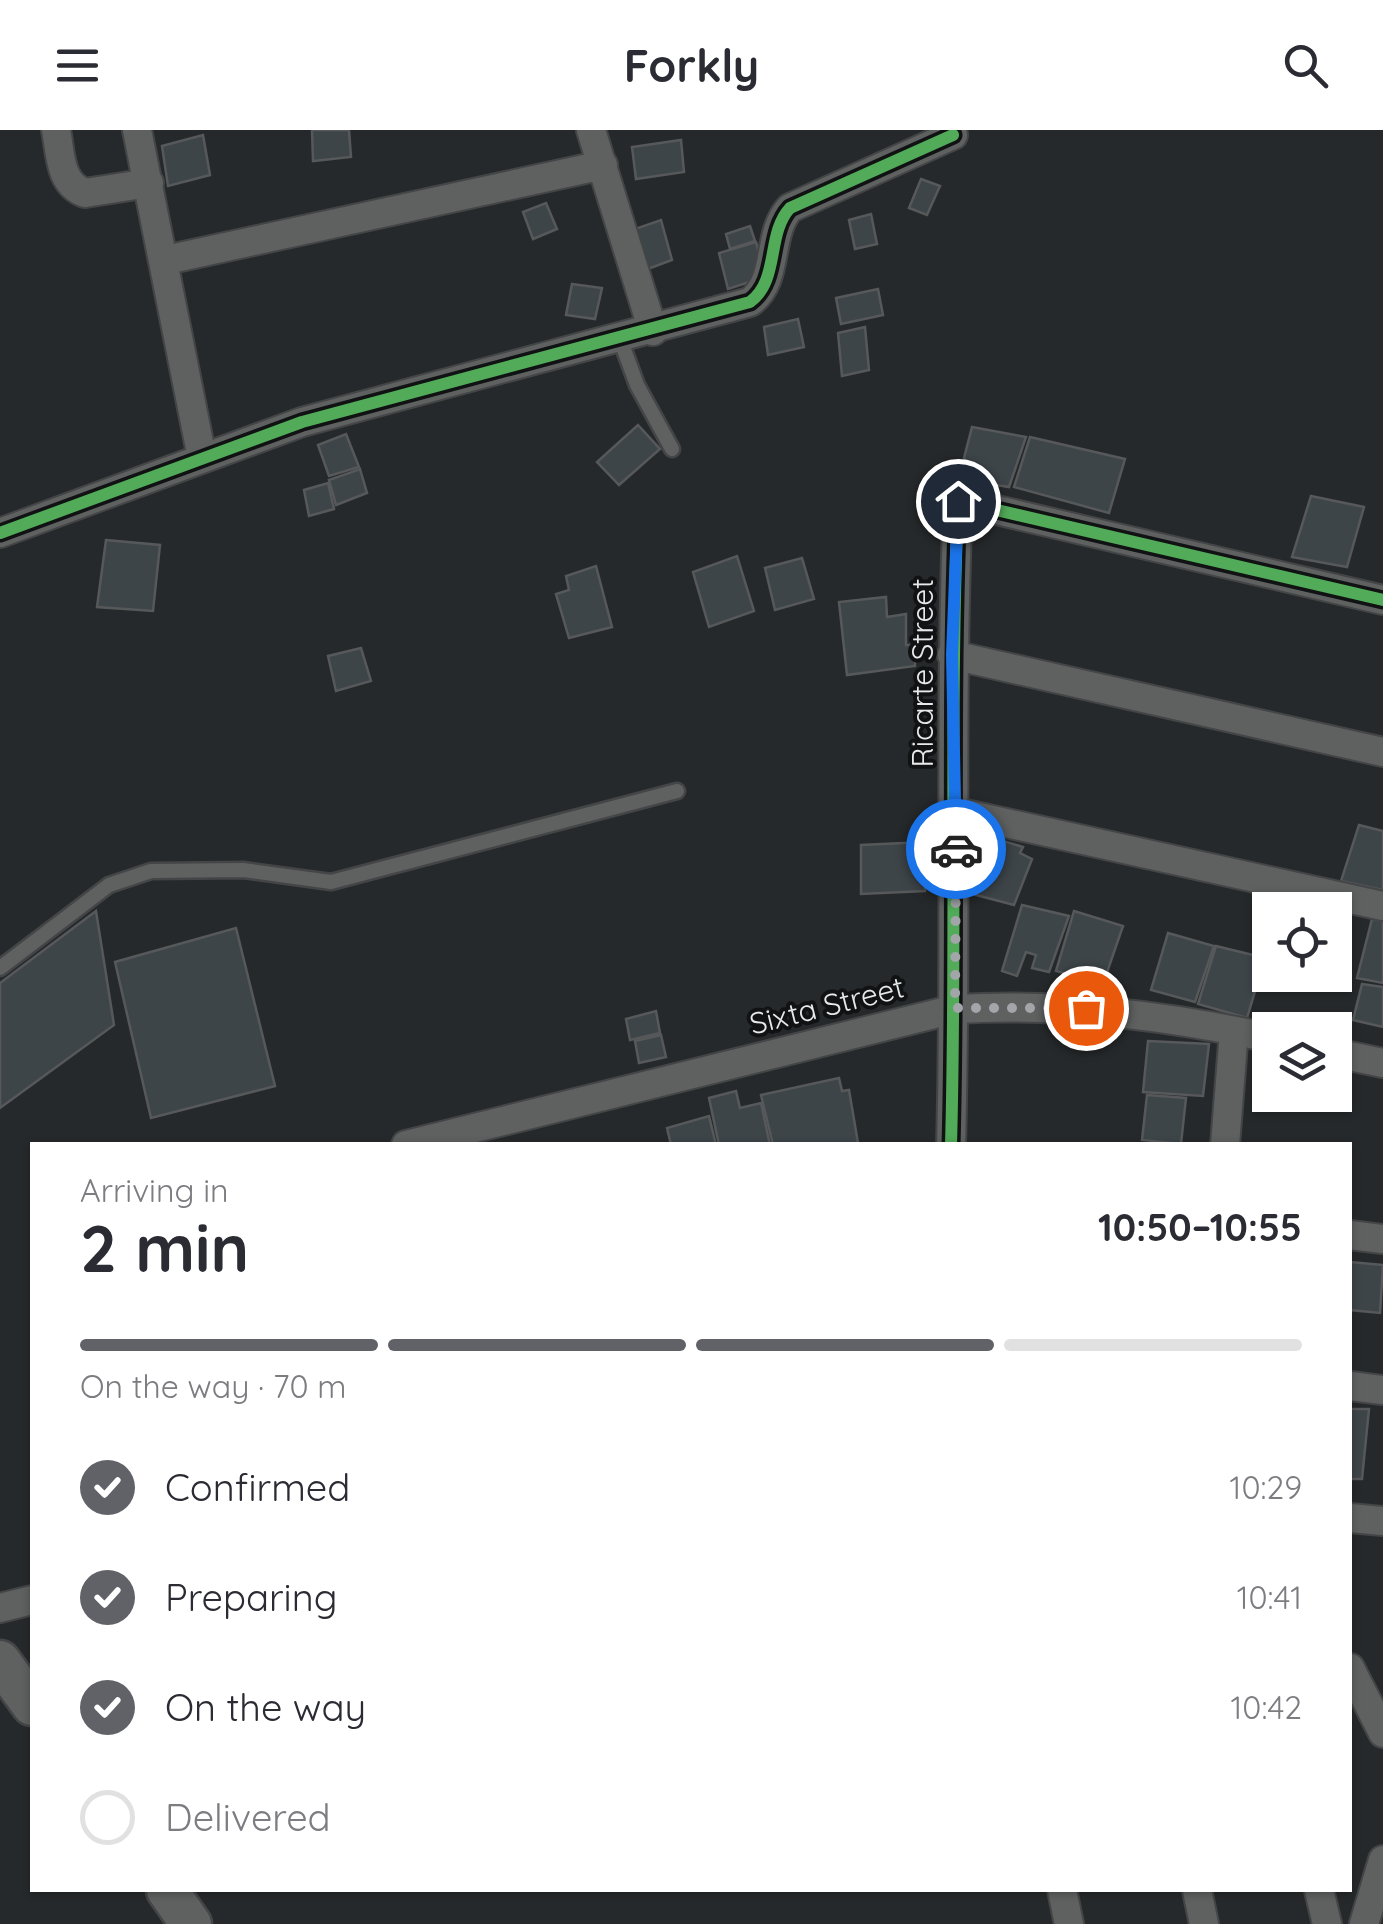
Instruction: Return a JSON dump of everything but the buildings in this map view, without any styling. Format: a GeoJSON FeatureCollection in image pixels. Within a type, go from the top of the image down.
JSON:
{"type":"FeatureCollection","features":[{"type":"Feature","properties":{"kind":"street"},"geometry":{"type":"LineString","coordinates":[[56,130],[67,183],[76,190],[85,193],[149,183]]}},
{"type":"Feature","properties":{"kind":"street"},"geometry":{"type":"LineString","coordinates":[[137,130],[166,260],[202,458]]}},
{"type":"Feature","properties":{"kind":"street"},"geometry":{"type":"LineString","coordinates":[[592,130],[653,332]]}},
{"type":"Feature","properties":{"kind":"street"},"geometry":{"type":"LineString","coordinates":[[0,533],[302,422],[653,332],[750,302],[766,284],[782,222],[790,208],[953,135]]}},
{"type":"Feature","properties":{"kind":"street"},"geometry":{"type":"LineString","coordinates":[[166,260],[603,165]]}},
{"type":"Feature","properties":{"kind":"street","name":"Ricarte Street"},"geometry":{"type":"LineString","coordinates":[[952,1142],[956,812],[952,655],[958,501],[1383,600]]}},
{"type":"Feature","properties":{"kind":"street"},"geometry":{"type":"LineString","coordinates":[[952,655],[1383,752]]}},
{"type":"Feature","properties":{"kind":"street"},"geometry":{"type":"LineString","coordinates":[[956,812],[1383,906]]}},
{"type":"Feature","properties":{"kind":"street","name":"Sixta Street"},"geometry":{"type":"LineString","coordinates":[[418,1142],[955,1008],[1049,1005],[1104,1009],[1252,1034]]}},
{"type":"Feature","properties":{"kind":"street"},"geometry":{"type":"LineString","coordinates":[[1225,1142],[1234,1030]]}},
{"type":"Feature","properties":{"kind":"street"},"geometry":{"type":"LineString","coordinates":[[1352,1057],[1383,1064]]}},
{"type":"Feature","properties":{"kind":"street"},"geometry":{"type":"LineString","coordinates":[[1352,1235],[1383,1238]]}},
{"type":"Feature","properties":{"kind":"street"},"geometry":{"type":"LineString","coordinates":[[1352,1386],[1383,1390]]}},
{"type":"Feature","properties":{"kind":"street"},"geometry":{"type":"LineString","coordinates":[[1352,1518],[1383,1521]]}},
{"type":"Feature","properties":{"kind":"street"},"geometry":{"type":"LineString","coordinates":[[0,1608],[30,1600]]}},
{"type":"Feature","properties":{"kind":"street"},"geometry":{"type":"LineString","coordinates":[[0,1661],[30,1702]]}},
{"type":"Feature","properties":{"kind":"street"},"geometry":{"type":"LineString","coordinates":[[1352,1672],[1383,1733]]}},
{"type":"Feature","properties":{"kind":"street"},"geometry":{"type":"LineString","coordinates":[[1364,1924],[1383,1860]]}},
{"type":"Feature","properties":{"kind":"street"},"geometry":{"type":"LineString","coordinates":[[168,1892],[191,1924]]}},
{"type":"Feature","properties":{"kind":"street"},"geometry":{"type":"LineString","coordinates":[[1062,1892],[1069,1924]]}},
{"type":"Feature","properties":{"kind":"street"},"geometry":{"type":"LineString","coordinates":[[1197,1892],[1204,1924]]}},
{"type":"Feature","properties":{"kind":"street"},"geometry":{"type":"LineString","coordinates":[[1319,1892],[1327,1924]]}},
{"type":"Feature","properties":{"kind":"lane"},"geometry":{"type":"LineString","coordinates":[[620,339],[637,385],[672,449]]}},
{"type":"Feature","properties":{"kind":"lane"},"geometry":{"type":"LineString","coordinates":[[0,968],[109,886],[152,871],[243,870],[331,882],[677,791]]}},
{"type":"Feature","properties":{"kind":"cycle path"},"geometry":{"type":"LineString","coordinates":[[0,533],[302,422],[750,302],[766,282],[778,231],[790,208],[953,135]]}},
{"type":"Feature","properties":{"kind":"cycle path"},"geometry":{"type":"LineString","coordinates":[[951,1142],[958,501],[1383,600]]}},
{"type":"Feature","properties":{"kind":"way so far"},"geometry":{"type":"LineString","coordinates":[[956,849],[955,1008],[1086,1008]]}},
{"type":"Feature","properties":{"kind":"route"},"geometry":{"type":"LineString","coordinates":[[956,849],[952,655],[958,501]]}}]}
